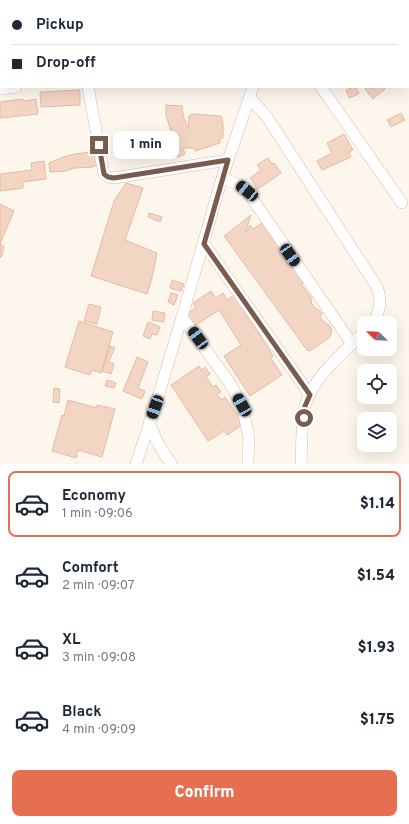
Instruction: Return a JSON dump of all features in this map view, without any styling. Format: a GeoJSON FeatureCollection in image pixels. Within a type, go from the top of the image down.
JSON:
{"type":"FeatureCollection","features":[{"type":"Feature","properties":{"kind":"street"},"geometry":{"type":"LineString","coordinates":[[88,88],[104,174],[108,177],[114,178],[228,160]]}},
{"type":"Feature","properties":{"kind":"street"},"geometry":{"type":"LineString","coordinates":[[322,88],[402,202]]}},
{"type":"Feature","properties":{"kind":"street"},"geometry":{"type":"LineString","coordinates":[[136,464],[204,244],[222,178],[251,92]]}},
{"type":"Feature","properties":{"kind":"street"},"geometry":{"type":"LineString","coordinates":[[251,92],[377,287],[380,301],[380,308],[377,316]]}},
{"type":"Feature","properties":{"kind":"street"},"geometry":{"type":"LineString","coordinates":[[222,178],[238,184],[247,191],[352,344]]}},
{"type":"Feature","properties":{"kind":"street"},"geometry":{"type":"LineString","coordinates":[[204,244],[310,395]]}},
{"type":"Feature","properties":{"kind":"street"},"geometry":{"type":"LineString","coordinates":[[182,317],[229,382],[242,405],[248,438],[248,464]]}},
{"type":"Feature","properties":{"kind":"street"},"geometry":{"type":"LineString","coordinates":[[301,464],[305,406],[310,395],[324,374],[357,339]]}},
{"type":"Feature","properties":{"kind":"street"},"geometry":{"type":"LineString","coordinates":[[149,423],[161,449],[172,464]]}},
{"type":"Feature","properties":{"kind":"building"},"geometry":{"type":"Polygon","coordinates":[[[356,88],[359,94],[349,98],[346,90],[356,88]]]}},
{"type":"Feature","properties":{"kind":"building"},"geometry":{"type":"Polygon","coordinates":[[[384,88],[385,89],[373,99],[365,89],[384,88]]]}},
{"type":"Feature","properties":{"kind":"building"},"geometry":{"type":"Polygon","coordinates":[[[80,90],[80,105],[41,107],[40,92],[80,90]]]}},
{"type":"Feature","properties":{"kind":"building"},"geometry":{"type":"Polygon","coordinates":[[[23,99],[24,101],[36,99],[38,114],[0,118],[0,102],[23,99]]]}},
{"type":"Feature","properties":{"kind":"building"},"geometry":{"type":"Polygon","coordinates":[[[166,105],[182,106],[183,115],[188,128],[189,116],[192,114],[221,116],[223,123],[223,138],[220,138],[220,143],[195,151],[194,148],[183,148],[185,154],[178,157],[174,156],[170,141],[171,131],[166,116],[166,105]]]}},
{"type":"Feature","properties":{"kind":"building"},"geometry":{"type":"Polygon","coordinates":[[[401,113],[405,120],[391,127],[387,120],[401,113]]]}},
{"type":"Feature","properties":{"kind":"building"},"geometry":{"type":"Polygon","coordinates":[[[344,134],[353,150],[349,152],[351,157],[322,170],[317,161],[332,153],[327,143],[344,134]]]}},
{"type":"Feature","properties":{"kind":"building"},"geometry":{"type":"Polygon","coordinates":[[[89,141],[94,142],[97,165],[92,167],[74,168],[66,171],[50,172],[49,163],[69,155],[89,152],[89,141]]]}},
{"type":"Feature","properties":{"kind":"building"},"geometry":{"type":"Polygon","coordinates":[[[268,158],[272,164],[274,163],[281,173],[258,189],[250,178],[261,170],[257,165],[268,158]]]}},
{"type":"Feature","properties":{"kind":"building"},"geometry":{"type":"Polygon","coordinates":[[[44,161],[46,179],[23,182],[23,188],[0,191],[0,174],[32,170],[31,163],[44,161]]]}},
{"type":"Feature","properties":{"kind":"building"},"geometry":{"type":"Polygon","coordinates":[[[126,183],[143,188],[125,240],[157,253],[147,294],[91,276],[114,201],[126,183]]]}},
{"type":"Feature","properties":{"kind":"building"},"geometry":{"type":"Polygon","coordinates":[[[0,204],[14,211],[0,244],[0,204]]]}},
{"type":"Feature","properties":{"kind":"building"},"geometry":{"type":"Polygon","coordinates":[[[149,213],[162,217],[160,222],[148,217],[149,213]]]}},
{"type":"Feature","properties":{"kind":"building"},"geometry":{"type":"Polygon","coordinates":[[[251,215],[245,233],[250,225],[253,229],[262,223],[304,282],[302,285],[312,299],[311,303],[322,313],[320,317],[332,330],[330,337],[310,351],[307,350],[224,236],[251,215]]]}},
{"type":"Feature","properties":{"kind":"building"},"geometry":{"type":"Polygon","coordinates":[[[0,244],[4,247],[3,254],[0,258],[0,244]]]}},
{"type":"Feature","properties":{"kind":"building"},"geometry":{"type":"Polygon","coordinates":[[[172,280],[184,284],[181,291],[170,288],[172,280]]]}},
{"type":"Feature","properties":{"kind":"building"},"geometry":{"type":"Polygon","coordinates":[[[211,291],[216,298],[223,293],[227,300],[234,295],[273,356],[271,358],[282,375],[250,396],[224,356],[241,345],[219,310],[193,327],[185,315],[196,308],[193,303],[211,291]]]}},
{"type":"Feature","properties":{"kind":"building"},"geometry":{"type":"Polygon","coordinates":[[[171,293],[178,295],[174,305],[168,302],[171,293]]]}},
{"type":"Feature","properties":{"kind":"building"},"geometry":{"type":"Polygon","coordinates":[[[89,304],[101,307],[97,324],[84,321],[89,304]]]}},
{"type":"Feature","properties":{"kind":"building"},"geometry":{"type":"Polygon","coordinates":[[[153,311],[165,313],[164,322],[152,320],[153,311]]]}},
{"type":"Feature","properties":{"kind":"building"},"geometry":{"type":"Polygon","coordinates":[[[79,321],[113,332],[101,373],[92,370],[90,375],[65,367],[79,321]]]}},
{"type":"Feature","properties":{"kind":"building"},"geometry":{"type":"Polygon","coordinates":[[[148,322],[160,327],[157,335],[152,334],[150,339],[143,336],[148,322]]]}},
{"type":"Feature","properties":{"kind":"building"},"geometry":{"type":"Polygon","coordinates":[[[110,346],[115,348],[108,362],[114,364],[111,374],[102,371],[110,346]]]}},
{"type":"Feature","properties":{"kind":"building"},"geometry":{"type":"Polygon","coordinates":[[[137,357],[148,362],[138,388],[145,391],[142,399],[123,391],[137,357]]]}},
{"type":"Feature","properties":{"kind":"building"},"geometry":{"type":"Polygon","coordinates":[[[199,366],[201,370],[205,367],[210,374],[206,377],[213,387],[216,385],[221,392],[217,394],[221,400],[225,397],[243,424],[227,435],[224,431],[208,441],[171,385],[199,366]]]}},
{"type":"Feature","properties":{"kind":"building"},"geometry":{"type":"Polygon","coordinates":[[[107,380],[116,383],[114,388],[105,386],[107,380]]]}},
{"type":"Feature","properties":{"kind":"building"},"geometry":{"type":"Polygon","coordinates":[[[54,388],[60,389],[59,403],[53,402],[54,388]]]}},
{"type":"Feature","properties":{"kind":"building"},"geometry":{"type":"Polygon","coordinates":[[[68,400],[97,408],[97,405],[115,409],[102,457],[78,450],[76,458],[52,451],[62,415],[64,416],[68,400]]]}},
{"type":"Feature","properties":{"kind":"route"},"geometry":{"type":"LineString","coordinates":[[99,145],[104,174],[108,177],[114,178],[228,160],[204,244],[310,395],[305,406],[304,418]]}}]}
